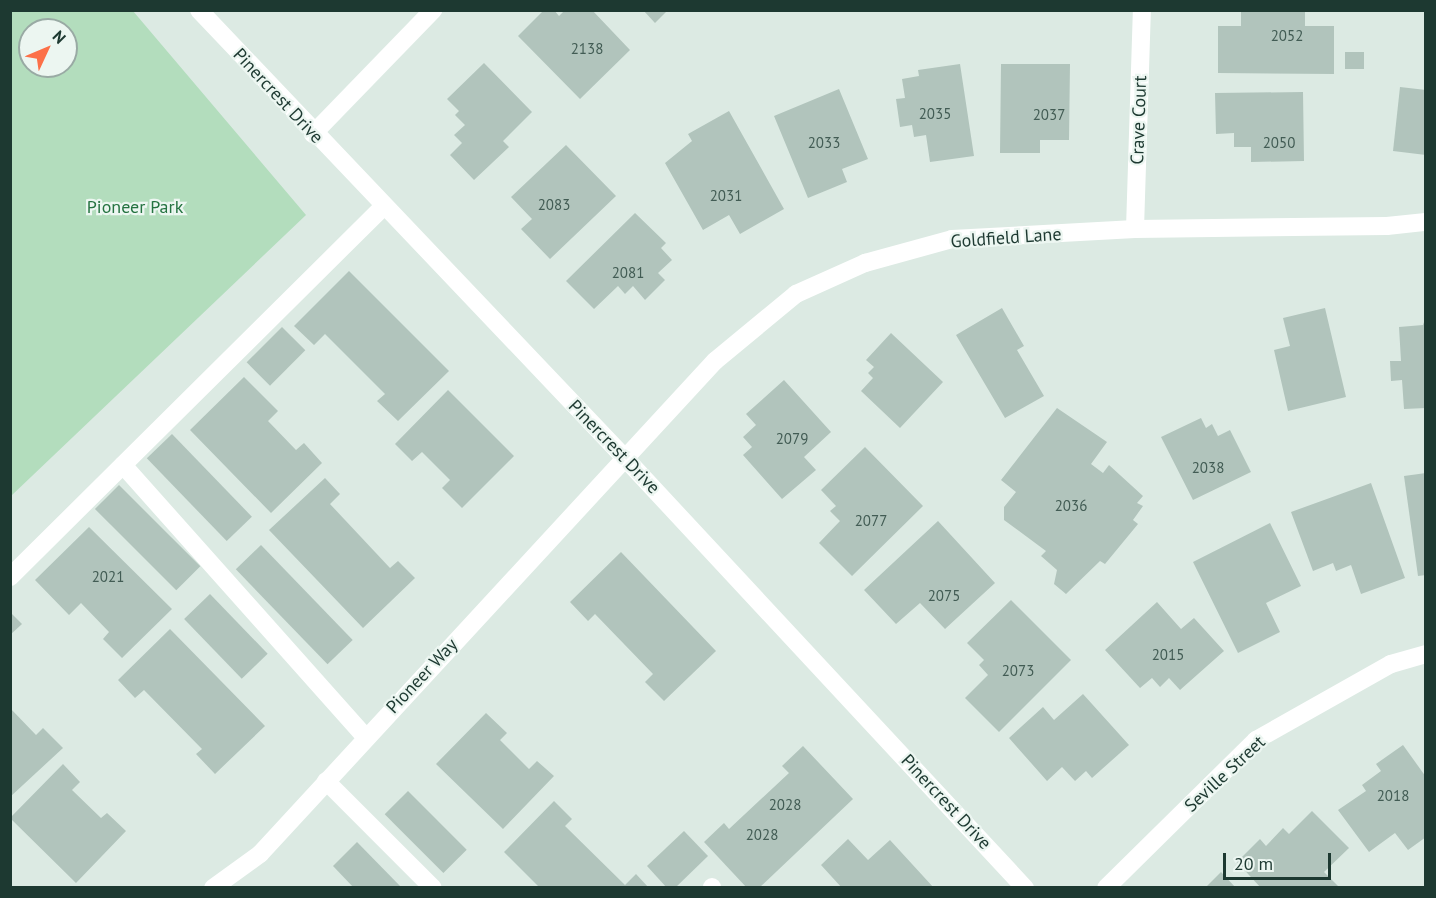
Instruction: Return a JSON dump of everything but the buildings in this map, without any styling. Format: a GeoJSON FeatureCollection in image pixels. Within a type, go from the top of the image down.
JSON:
{"type":"FeatureCollection","features":[{"type":"Feature","properties":{"kind":"street","name":"Pinercrest Drive"},"geometry":{"type":"LineString","coordinates":[[199,10],[313,134],[624,457],[1025,888]]}},
{"type":"Feature","properties":{"kind":"street"},"geometry":{"type":"LineString","coordinates":[[313,134],[433,10]]}},
{"type":"Feature","properties":{"kind":"street","name":"Crave Court"},"geometry":{"type":"LineString","coordinates":[[1136,230],[1142,10]]}},
{"type":"Feature","properties":{"kind":"street"},"geometry":{"type":"LineString","coordinates":[[10,577],[383,207]]}},
{"type":"Feature","properties":{"kind":"street","name":"Goldfield Lane"},"geometry":{"type":"LineString","coordinates":[[624,457],[715,361],[796,294],[865,263],[952,239],[1136,230],[1387,226],[1425,222]]}},
{"type":"Feature","properties":{"kind":"street","name":"Pioneer Way"},"geometry":{"type":"LineString","coordinates":[[213,888],[260,854],[624,457]]}},
{"type":"Feature","properties":{"kind":"street"},"geometry":{"type":"LineString","coordinates":[[123,465],[366,738]]}},
{"type":"Feature","properties":{"kind":"street","name":"Seville Street"},"geometry":{"type":"LineString","coordinates":[[1106,888],[1256,740],[1391,664],[1425,654]]}},
{"type":"Feature","properties":{"kind":"street"},"geometry":{"type":"LineString","coordinates":[[326,781],[433,888]]}},
{"type":"Feature","properties":{"kind":"green space","name":"Pioneer Park"},"geometry":{"type":"Polygon","coordinates":[[[11,10],[133,11],[306,215],[11,496],[11,10]]]}}]}
